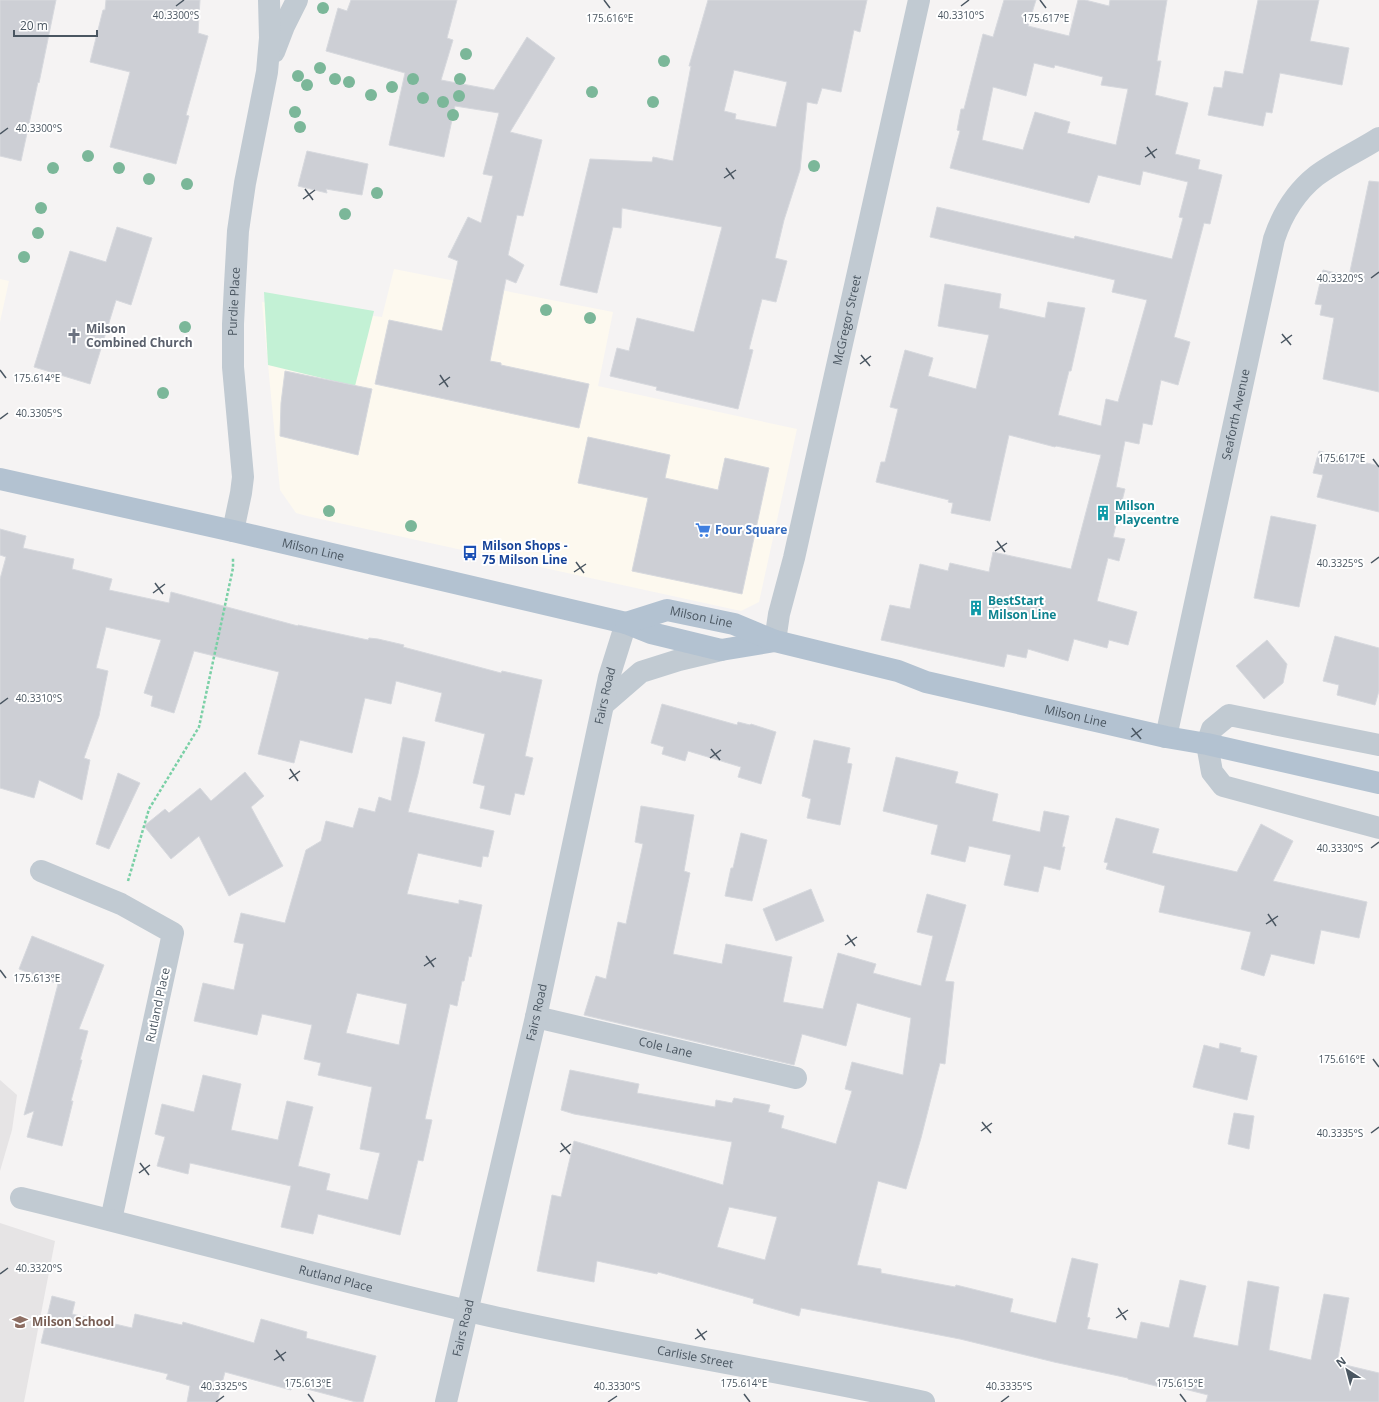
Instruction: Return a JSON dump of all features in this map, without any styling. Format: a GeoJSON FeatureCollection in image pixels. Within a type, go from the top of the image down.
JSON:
{"type":"FeatureCollection","features":[{"type":"Feature","properties":{"kind":"main road","name":"Milson Line"},"geometry":{"type":"LineString","coordinates":[[0,479],[233,531],[626,623],[652,633],[721,650],[776,641]]}},
{"type":"Feature","properties":{"kind":"main road","name":"Milson Line"},"geometry":{"type":"LineString","coordinates":[[626,623],[667,610],[734,624],[776,641],[898,671],[926,682],[1166,737],[1207,744],[1379,783]]}},
{"type":"Feature","properties":{"kind":"street","name":"Purdie Place"},"geometry":{"type":"LineString","coordinates":[[233,531],[243,477],[233,367],[233,324],[238,231],[245,183],[267,72],[270,38],[269,0]]}},
{"type":"Feature","properties":{"kind":"street","name":"Purdie Place"},"geometry":{"type":"LineString","coordinates":[[267,72],[284,26],[297,0]]}},
{"type":"Feature","properties":{"kind":"street","name":"McGregor Street"},"geometry":{"type":"LineString","coordinates":[[776,641],[779,614],[794,558],[919,0]]}},
{"type":"Feature","properties":{"kind":"street","name":"Seaforth Avenue"},"geometry":{"type":"LineString","coordinates":[[1166,737],[1269,262],[1278,228],[1290,206],[1302,190],[1316,177],[1379,138]]}},
{"type":"Feature","properties":{"kind":"street","name":"Fairs Road"},"geometry":{"type":"LineString","coordinates":[[446,1402],[536,1016],[609,677],[626,623]]}},
{"type":"Feature","properties":{"kind":"street"},"geometry":{"type":"LineString","coordinates":[[604,704],[641,672],[679,660],[721,650]]}},
{"type":"Feature","properties":{"kind":"street"},"geometry":{"type":"LineString","coordinates":[[1379,745],[1230,715],[1212,729],[1207,744],[1212,772],[1224,786],[1379,828]]}},
{"type":"Feature","properties":{"kind":"street","name":"Rutland Place"},"geometry":{"type":"LineString","coordinates":[[41,871],[121,904],[173,933],[112,1220]]}},
{"type":"Feature","properties":{"kind":"street","name":"Cole Lane"},"geometry":{"type":"LineString","coordinates":[[536,1016],[796,1078]]}},
{"type":"Feature","properties":{"kind":"street","name":"Rutland Place"},"geometry":{"type":"LineString","coordinates":[[21,1198],[112,1220],[409,1298],[467,1311]]}},
{"type":"Feature","properties":{"kind":"street","name":"Carlisle Street"},"geometry":{"type":"LineString","coordinates":[[467,1311],[878,1397],[924,1402]]}},
{"type":"Feature","properties":{"kind":"path"},"geometry":{"type":"LineString","coordinates":[[121,904],[149,809],[199,726],[233,565],[233,531]]}},
{"type":"Feature","properties":{"kind":"shaded area"},"geometry":{"type":"Polygon","coordinates":[[[394,269],[613,312],[598,386],[797,429],[759,602],[741,611],[296,513],[280,490],[262,302],[382,317],[394,269]]]}},
{"type":"Feature","properties":{"kind":"shaded area"},"geometry":{"type":"Polygon","coordinates":[[[0,279],[9,281],[0,322],[0,279]]]}},
{"type":"Feature","properties":{"kind":"shaded area"},"geometry":{"type":"Polygon","coordinates":[[[0,1080],[17,1095],[12,1130],[0,1171],[0,1080]]]}},
{"type":"Feature","properties":{"kind":"shaded area","name":"Milson School"},"geometry":{"type":"Polygon","coordinates":[[[0,1223],[55,1241],[24,1402],[0,1402],[0,1223]]]}},
{"type":"Feature","properties":{"kind":"green space"},"geometry":{"type":"Polygon","coordinates":[[[264,292],[374,311],[355,386],[268,365],[264,292]]]}},
{"type":"Feature","properties":{"kind":"building"},"geometry":{"type":"Polygon","coordinates":[[[0,0],[56,0],[21,161],[0,156],[0,0]]]}},
{"type":"Feature","properties":{"kind":"building"},"geometry":{"type":"Polygon","coordinates":[[[106,0],[200,0],[198,33],[208,36],[186,115],[189,116],[176,164],[110,147],[130,72],[90,62],[103,10],[105,10],[106,0]]]}},
{"type":"Feature","properties":{"kind":"building"},"geometry":{"type":"Polygon","coordinates":[[[351,0],[457,0],[447,38],[453,40],[441,80],[494,90],[527,37],[555,58],[510,132],[542,140],[523,216],[517,215],[508,255],[524,265],[516,283],[506,279],[490,361],[501,363],[501,365],[589,384],[579,428],[375,384],[389,320],[442,331],[458,261],[448,257],[468,217],[481,223],[493,176],[483,174],[499,113],[455,106],[444,157],[389,145],[405,73],[326,51],[338,8],[347,11],[351,0]]]}},
{"type":"Feature","properties":{"kind":"building"},"geometry":{"type":"Polygon","coordinates":[[[708,0],[867,0],[860,32],[854,30],[841,92],[822,88],[817,104],[807,102],[800,170],[784,220],[775,258],[787,261],[776,302],[762,299],[749,349],[753,350],[738,409],[656,390],[657,387],[610,376],[617,348],[629,351],[637,318],[694,332],[722,227],[622,208],[621,228],[613,227],[597,293],[560,285],[590,159],[652,162],[653,157],[673,161],[691,66],[689,66],[708,0]],[[734,70],[724,111],[736,114],[735,119],[776,127],[787,82],[734,70]]]}},
{"type":"Feature","properties":{"kind":"building"},"geometry":{"type":"Polygon","coordinates":[[[1004,0],[1036,0],[1028,26],[1069,36],[1078,0],[1085,0],[1109,6],[1110,0],[1167,0],[1157,61],[1161,61],[1155,95],[1188,103],[1175,154],[1200,160],[1198,169],[1222,175],[1210,224],[1204,223],[1174,337],[1190,342],[1178,385],[1161,380],[1152,425],[1143,423],[1139,444],[1125,441],[1116,487],[1125,489],[1113,537],[1125,539],[1119,561],[1108,558],[1097,601],[1137,612],[1128,645],[1109,640],[1107,648],[1074,639],[1068,661],[1028,649],[1026,658],[1007,654],[1004,667],[881,640],[890,605],[910,609],[920,564],[948,571],[950,563],[989,572],[993,552],[1071,569],[1101,455],[1055,447],[1009,435],[990,521],[951,513],[953,503],[948,502],[949,500],[876,482],[881,462],[885,462],[898,409],[890,407],[905,350],[933,358],[928,376],[976,389],[989,335],[938,326],[945,284],[1001,294],[999,308],[1045,318],[1048,302],[1085,308],[1071,371],[1069,371],[1058,415],[1101,426],[1106,399],[1118,402],[1147,300],[1112,292],[1115,280],[930,237],[937,207],[1074,239],[1075,236],[1172,259],[1183,218],[1179,217],[1188,182],[1143,171],[1140,185],[1098,175],[1089,203],[950,168],[960,131],[957,130],[961,109],[964,109],[983,34],[993,37],[1004,0]],[[1034,63],[1026,96],[993,87],[982,140],[1023,150],[1035,112],[1070,122],[1067,133],[1116,145],[1128,89],[1101,85],[1103,77],[1055,65],[1054,68],[1034,63]]]}},
{"type":"Feature","properties":{"kind":"building"},"geometry":{"type":"Polygon","coordinates":[[[1258,0],[1319,0],[1310,41],[1349,48],[1342,85],[1280,73],[1272,113],[1266,112],[1263,126],[1208,115],[1214,87],[1222,88],[1225,71],[1243,74],[1258,0]]]}},
{"type":"Feature","properties":{"kind":"building"},"geometry":{"type":"Polygon","coordinates":[[[307,151],[368,164],[362,195],[326,189],[327,193],[298,186],[307,151]]]}},
{"type":"Feature","properties":{"kind":"building"},"geometry":{"type":"Polygon","coordinates":[[[1369,181],[1379,182],[1379,392],[1323,379],[1334,318],[1320,315],[1322,305],[1315,304],[1323,270],[1349,276],[1369,181]]]}},
{"type":"Feature","properties":{"kind":"building","name":"Milson Combined Church"},"geometry":{"type":"Polygon","coordinates":[[[117,227],[152,238],[131,305],[116,300],[90,384],[34,367],[70,251],[106,262],[117,227]]]}},
{"type":"Feature","properties":{"kind":"building"},"geometry":{"type":"Polygon","coordinates":[[[285,371],[372,389],[358,455],[280,436],[281,403],[285,371]]]}},
{"type":"Feature","properties":{"kind":"building"},"geometry":{"type":"Polygon","coordinates":[[[588,437],[670,455],[665,478],[718,490],[725,458],[769,468],[742,594],[632,571],[648,498],[578,483],[588,437]]]}},
{"type":"Feature","properties":{"kind":"building"},"geometry":{"type":"Polygon","coordinates":[[[1319,451],[1379,466],[1379,512],[1317,497],[1323,475],[1313,473],[1319,451]]]}},
{"type":"Feature","properties":{"kind":"building"},"geometry":{"type":"Polygon","coordinates":[[[1271,516],[1316,525],[1299,607],[1254,598],[1271,516]]]}},
{"type":"Feature","properties":{"kind":"building"},"geometry":{"type":"Polygon","coordinates":[[[0,529],[26,536],[23,548],[74,559],[72,569],[112,579],[109,590],[169,603],[171,592],[298,626],[368,640],[369,638],[378,639],[501,673],[502,671],[542,680],[525,756],[533,758],[524,795],[515,793],[510,815],[480,808],[485,786],[473,783],[485,734],[435,721],[442,693],[396,681],[391,704],[365,698],[352,753],[300,740],[294,763],[258,754],[279,672],[194,651],[174,713],[151,706],[153,696],[144,693],[161,640],[106,627],[96,668],[108,671],[99,716],[84,758],[90,760],[82,800],[39,780],[34,798],[0,788],[0,579],[6,557],[0,555],[0,529]]]}},
{"type":"Feature","properties":{"kind":"building"},"geometry":{"type":"Polygon","coordinates":[[[1335,636],[1379,648],[1379,691],[1375,705],[1337,695],[1339,685],[1323,681],[1335,636]]]}},
{"type":"Feature","properties":{"kind":"building"},"geometry":{"type":"Polygon","coordinates":[[[1267,640],[1287,664],[1283,683],[1264,699],[1236,666],[1267,640]]]}},
{"type":"Feature","properties":{"kind":"building"},"geometry":{"type":"Polygon","coordinates":[[[662,704],[737,725],[738,722],[751,724],[776,732],[761,784],[738,777],[741,767],[688,751],[685,761],[662,754],[664,747],[651,743],[662,704]]]}},
{"type":"Feature","properties":{"kind":"building"},"geometry":{"type":"Polygon","coordinates":[[[403,737],[425,742],[408,812],[494,831],[488,857],[483,856],[481,867],[418,853],[407,894],[459,904],[459,900],[482,905],[471,957],[469,956],[457,1006],[450,1004],[425,1119],[432,1120],[423,1161],[418,1160],[400,1235],[318,1214],[313,1234],[281,1227],[291,1186],[190,1163],[188,1174],[157,1166],[165,1137],[155,1134],[162,1104],[194,1112],[203,1075],[241,1084],[231,1130],[278,1140],[287,1101],[313,1107],[298,1166],[330,1174],[326,1190],[368,1200],[380,1153],[360,1149],[372,1087],[318,1075],[321,1063],[304,1059],[312,1025],[262,1014],[257,1035],[194,1021],[203,983],[234,990],[244,944],[234,942],[241,913],[285,923],[306,850],[321,841],[326,821],[353,828],[359,808],[375,812],[379,797],[391,801],[403,737]],[[357,993],[346,1033],[399,1045],[407,1004],[357,993]]]}},
{"type":"Feature","properties":{"kind":"building"},"geometry":{"type":"Polygon","coordinates":[[[814,740],[850,748],[847,763],[852,764],[840,825],[807,818],[811,799],[802,796],[814,740]]]}},
{"type":"Feature","properties":{"kind":"building"},"geometry":{"type":"Polygon","coordinates":[[[896,757],[958,772],[955,783],[998,794],[992,821],[1040,832],[1044,811],[1069,816],[1062,847],[1065,847],[1060,870],[1044,866],[1038,892],[1004,885],[1011,855],[969,846],[965,862],[931,854],[938,825],[883,811],[896,757]]]}},
{"type":"Feature","properties":{"kind":"building"},"geometry":{"type":"Polygon","coordinates":[[[245,772],[264,796],[251,807],[283,866],[229,896],[199,836],[171,859],[144,826],[165,809],[169,813],[200,788],[211,801],[245,772]]]}},
{"type":"Feature","properties":{"kind":"building"},"geometry":{"type":"Polygon","coordinates":[[[118,773],[140,783],[109,849],[96,844],[118,773]]]}},
{"type":"Feature","properties":{"kind":"building"},"geometry":{"type":"Polygon","coordinates":[[[641,806],[694,815],[684,871],[690,873],[673,954],[722,964],[726,944],[792,957],[783,1002],[823,1009],[838,953],[876,964],[873,973],[921,986],[933,936],[917,932],[927,894],[966,905],[945,981],[954,982],[945,1064],[940,1063],[906,1189],[878,1181],[857,1265],[881,1269],[881,1273],[955,1287],[956,1285],[1013,1299],[1010,1312],[1056,1323],[1072,1258],[1098,1264],[1087,1317],[1090,1318],[1087,1329],[1137,1339],[1141,1322],[1169,1328],[1180,1280],[1206,1286],[1193,1337],[1238,1346],[1248,1281],[1279,1287],[1269,1350],[1311,1360],[1324,1294],[1349,1298],[1337,1363],[1379,1373],[1379,1402],[1206,1402],[1208,1395],[1165,1384],[1164,1388],[1128,1378],[960,1339],[801,1308],[799,1316],[753,1303],[754,1299],[658,1272],[657,1274],[597,1261],[594,1282],[537,1271],[552,1195],[561,1197],[574,1141],[723,1185],[732,1142],[574,1114],[561,1110],[570,1070],[639,1084],[637,1093],[715,1107],[716,1100],[732,1103],[734,1098],[770,1105],[768,1112],[784,1116],[781,1128],[836,1144],[852,1091],[845,1089],[852,1062],[903,1075],[911,1018],[857,1003],[846,1046],[802,1034],[794,1065],[584,1015],[596,976],[606,979],[618,922],[626,924],[643,844],[635,842],[641,806]],[[729,1207],[717,1247],[765,1260],[777,1217],[729,1207]]]}},
{"type":"Feature","properties":{"kind":"building"},"geometry":{"type":"Polygon","coordinates":[[[1116,818],[1159,829],[1152,853],[1237,872],[1261,824],[1293,841],[1273,881],[1367,902],[1359,938],[1321,930],[1314,964],[1271,954],[1264,976],[1241,969],[1251,932],[1159,912],[1165,886],[1106,869],[1108,863],[1104,862],[1116,818]]]}},
{"type":"Feature","properties":{"kind":"building"},"geometry":{"type":"Polygon","coordinates":[[[741,833],[767,840],[752,901],[725,896],[741,833]]]}},
{"type":"Feature","properties":{"kind":"building"},"geometry":{"type":"Polygon","coordinates":[[[811,889],[824,921],[776,941],[763,909],[811,889]]]}},
{"type":"Feature","properties":{"kind":"building"},"geometry":{"type":"Polygon","coordinates":[[[32,936],[104,965],[79,1029],[88,1031],[80,1060],[82,1060],[71,1101],[73,1101],[62,1146],[27,1137],[34,1111],[24,1115],[58,984],[19,969],[32,936]]]}},
{"type":"Feature","properties":{"kind":"building"},"geometry":{"type":"Polygon","coordinates":[[[1220,1043],[1241,1048],[1240,1052],[1257,1056],[1247,1100],[1193,1087],[1204,1045],[1219,1049],[1220,1043]]]}},
{"type":"Feature","properties":{"kind":"building"},"geometry":{"type":"Polygon","coordinates":[[[1234,1113],[1254,1116],[1249,1149],[1228,1144],[1234,1113]]]}},
{"type":"Feature","properties":{"kind":"building"},"geometry":{"type":"Polygon","coordinates":[[[52,1296],[75,1302],[72,1314],[132,1328],[135,1314],[182,1325],[183,1322],[254,1343],[261,1319],[307,1332],[306,1338],[376,1356],[363,1402],[356,1402],[292,1385],[291,1390],[225,1372],[217,1402],[187,1402],[190,1386],[166,1379],[168,1374],[41,1343],[52,1296]]]}},
{"type":"Feature","properties":{"kind":"place","name":"Milson Combined Church"},"geometry":{"type":"Point","coordinates":[74,336]}},
{"type":"Feature","properties":{"kind":"place","name":"Milson Playcentre"},"geometry":{"type":"Point","coordinates":[1103,513]}},
{"type":"Feature","properties":{"kind":"place","name":"Four Square"},"geometry":{"type":"Point","coordinates":[703,530]}},
{"type":"Feature","properties":{"kind":"place","name":"Milson Shops - 75 Milson Line"},"geometry":{"type":"Point","coordinates":[470,553]}},
{"type":"Feature","properties":{"kind":"place","name":"BestStart Milson Line"},"geometry":{"type":"Point","coordinates":[976,608]}},
{"type":"Feature","properties":{"kind":"place","name":"Milson School"},"geometry":{"type":"Point","coordinates":[20,1322]}}]}
